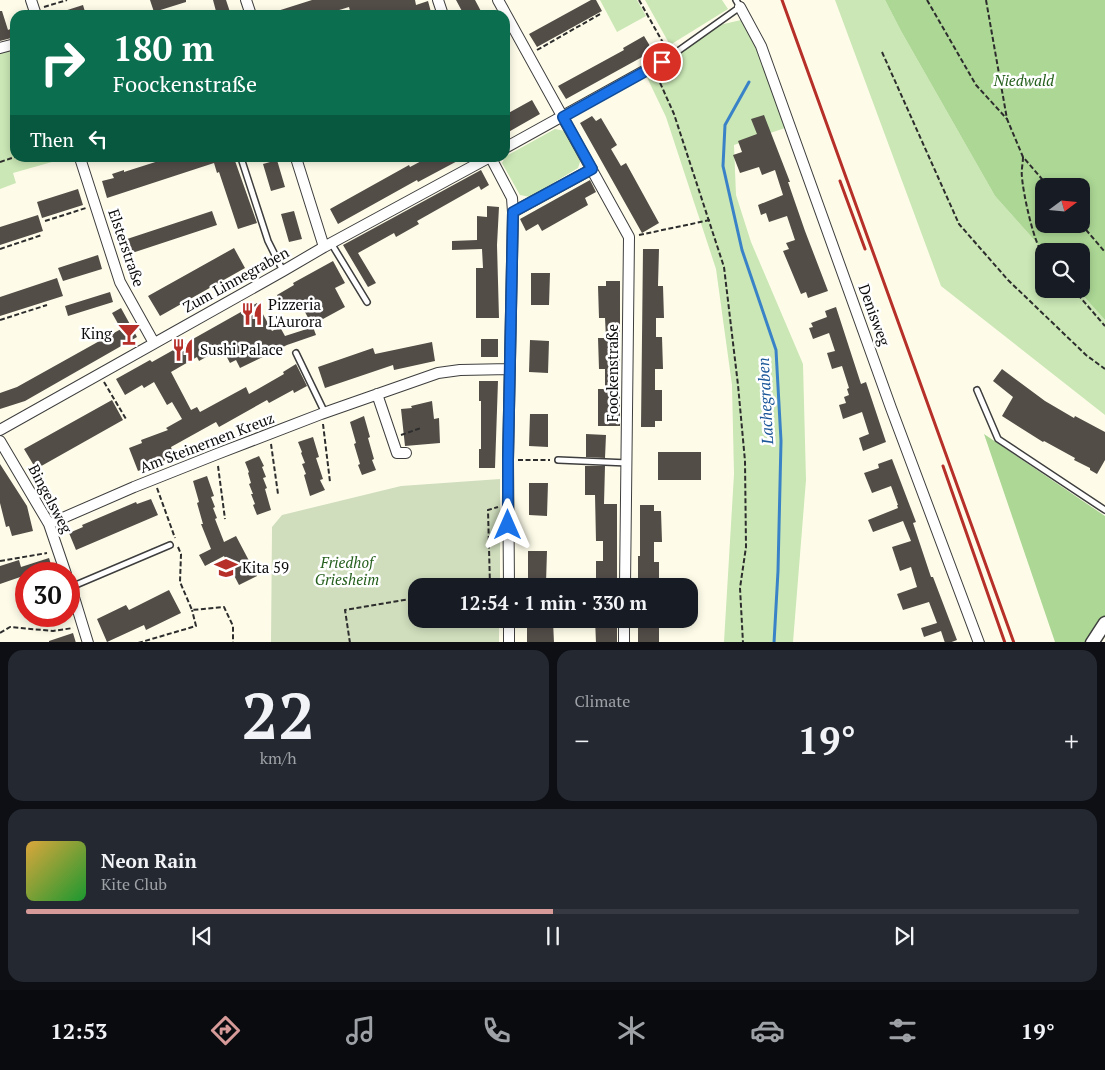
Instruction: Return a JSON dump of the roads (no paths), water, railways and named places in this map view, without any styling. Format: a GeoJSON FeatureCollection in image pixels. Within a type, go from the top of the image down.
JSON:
{"type":"FeatureCollection","features":[{"type":"Feature","properties":{"kind":"street","name":"Denisweg"},"geometry":{"type":"LineString","coordinates":[[738,3],[764,54],[891,408],[979,642]]}},
{"type":"Feature","properties":{"kind":"street","name":"Foockenstraße"},"geometry":{"type":"LineString","coordinates":[[510,22],[629,237],[628,463],[625,578]]}},
{"type":"Feature","properties":{"kind":"street"},"geometry":{"type":"LineString","coordinates":[[510,145],[671,56]]}},
{"type":"Feature","properties":{"kind":"street","name":"Elsterstraße"},"geometry":{"type":"LineString","coordinates":[[81,162],[120,282],[154,343]]}},
{"type":"Feature","properties":{"kind":"street"},"geometry":{"type":"LineString","coordinates":[[297,162],[328,245]]}},
{"type":"Feature","properties":{"kind":"street","name":"Zum Linnegraben"},"geometry":{"type":"LineString","coordinates":[[0,430],[284,272],[328,245],[483,162]]}},
{"type":"Feature","properties":{"kind":"street"},"geometry":{"type":"LineString","coordinates":[[492,162],[512,198],[513,212],[508,460],[509,578]]}},
{"type":"Feature","properties":{"kind":"street"},"geometry":{"type":"LineString","coordinates":[[513,212],[592,169]]}},
{"type":"Feature","properties":{"kind":"street","name":"Am Steinernen Kreuz"},"geometry":{"type":"LineString","coordinates":[[50,524],[154,479],[377,394],[438,374],[460,370],[510,369]]}},
{"type":"Feature","properties":{"kind":"street"},"geometry":{"type":"LineString","coordinates":[[377,394],[397,453],[406,453]]}},
{"type":"Feature","properties":{"kind":"street","name":"Bingelsweg"},"geometry":{"type":"LineString","coordinates":[[0,441],[50,524],[62,562]]}},
{"type":"Feature","properties":{"kind":"street"},"geometry":{"type":"LineString","coordinates":[[80,616],[88,642]]}},
{"type":"Feature","properties":{"kind":"street"},"geometry":{"type":"LineString","coordinates":[[1092,642],[1105,622]]}},
{"type":"Feature","properties":{"kind":"street"},"geometry":{"type":"LineString","coordinates":[[509,628],[509,642]]}},
{"type":"Feature","properties":{"kind":"street"},"geometry":{"type":"LineString","coordinates":[[624,628],[624,642]]}},
{"type":"Feature","properties":{"kind":"lane"},"geometry":{"type":"LineString","coordinates":[[671,56],[738,3]]}},
{"type":"Feature","properties":{"kind":"lane"},"geometry":{"type":"LineString","coordinates":[[242,162],[268,241],[284,272]]}},
{"type":"Feature","properties":{"kind":"lane"},"geometry":{"type":"LineString","coordinates":[[328,245],[367,302]]}},
{"type":"Feature","properties":{"kind":"lane"},"geometry":{"type":"LineString","coordinates":[[296,353],[323,414]]}},
{"type":"Feature","properties":{"kind":"lane"},"geometry":{"type":"LineString","coordinates":[[977,390],[998,439],[1105,510]]}},
{"type":"Feature","properties":{"kind":"lane"},"geometry":{"type":"LineString","coordinates":[[558,460],[628,463]]}},
{"type":"Feature","properties":{"kind":"lane"},"geometry":{"type":"LineString","coordinates":[[80,580],[170,545]]}},
{"type":"Feature","properties":{"kind":"waterway","name":"Lachegraben"},"geometry":{"type":"LineString","coordinates":[[749,82],[725,125],[723,166],[742,250],[776,350],[781,441],[774,642]]}},
{"type":"Feature","properties":{"kind":"railway"},"geometry":{"type":"LineString","coordinates":[[782,0],[1014,642]]}},
{"type":"Feature","properties":{"kind":"railway"},"geometry":{"type":"LineString","coordinates":[[840,181],[865,249]]}},
{"type":"Feature","properties":{"kind":"railway"},"geometry":{"type":"LineString","coordinates":[[943,466],[1005,642]]}},
{"type":"Feature","properties":{"kind":"place","name":"Pizzeria L'Aurora"},"geometry":{"type":"Point","coordinates":[252,314]}},
{"type":"Feature","properties":{"kind":"place","name":"King"},"geometry":{"type":"Point","coordinates":[129,334]}},
{"type":"Feature","properties":{"kind":"place","name":"Sushi Palace"},"geometry":{"type":"Point","coordinates":[183,350]}},
{"type":"Feature","properties":{"kind":"place","name":"Kita 59"},"geometry":{"type":"Point","coordinates":[226,568]}},
{"type":"Feature","properties":{"kind":"park label","name":"Niedwald"},"geometry":{"type":"Point","coordinates":[1024,81]}},
{"type":"Feature","properties":{"kind":"park label","name":"Friedhof Griesheim"},"geometry":{"type":"Point","coordinates":[347,572]}}]}
